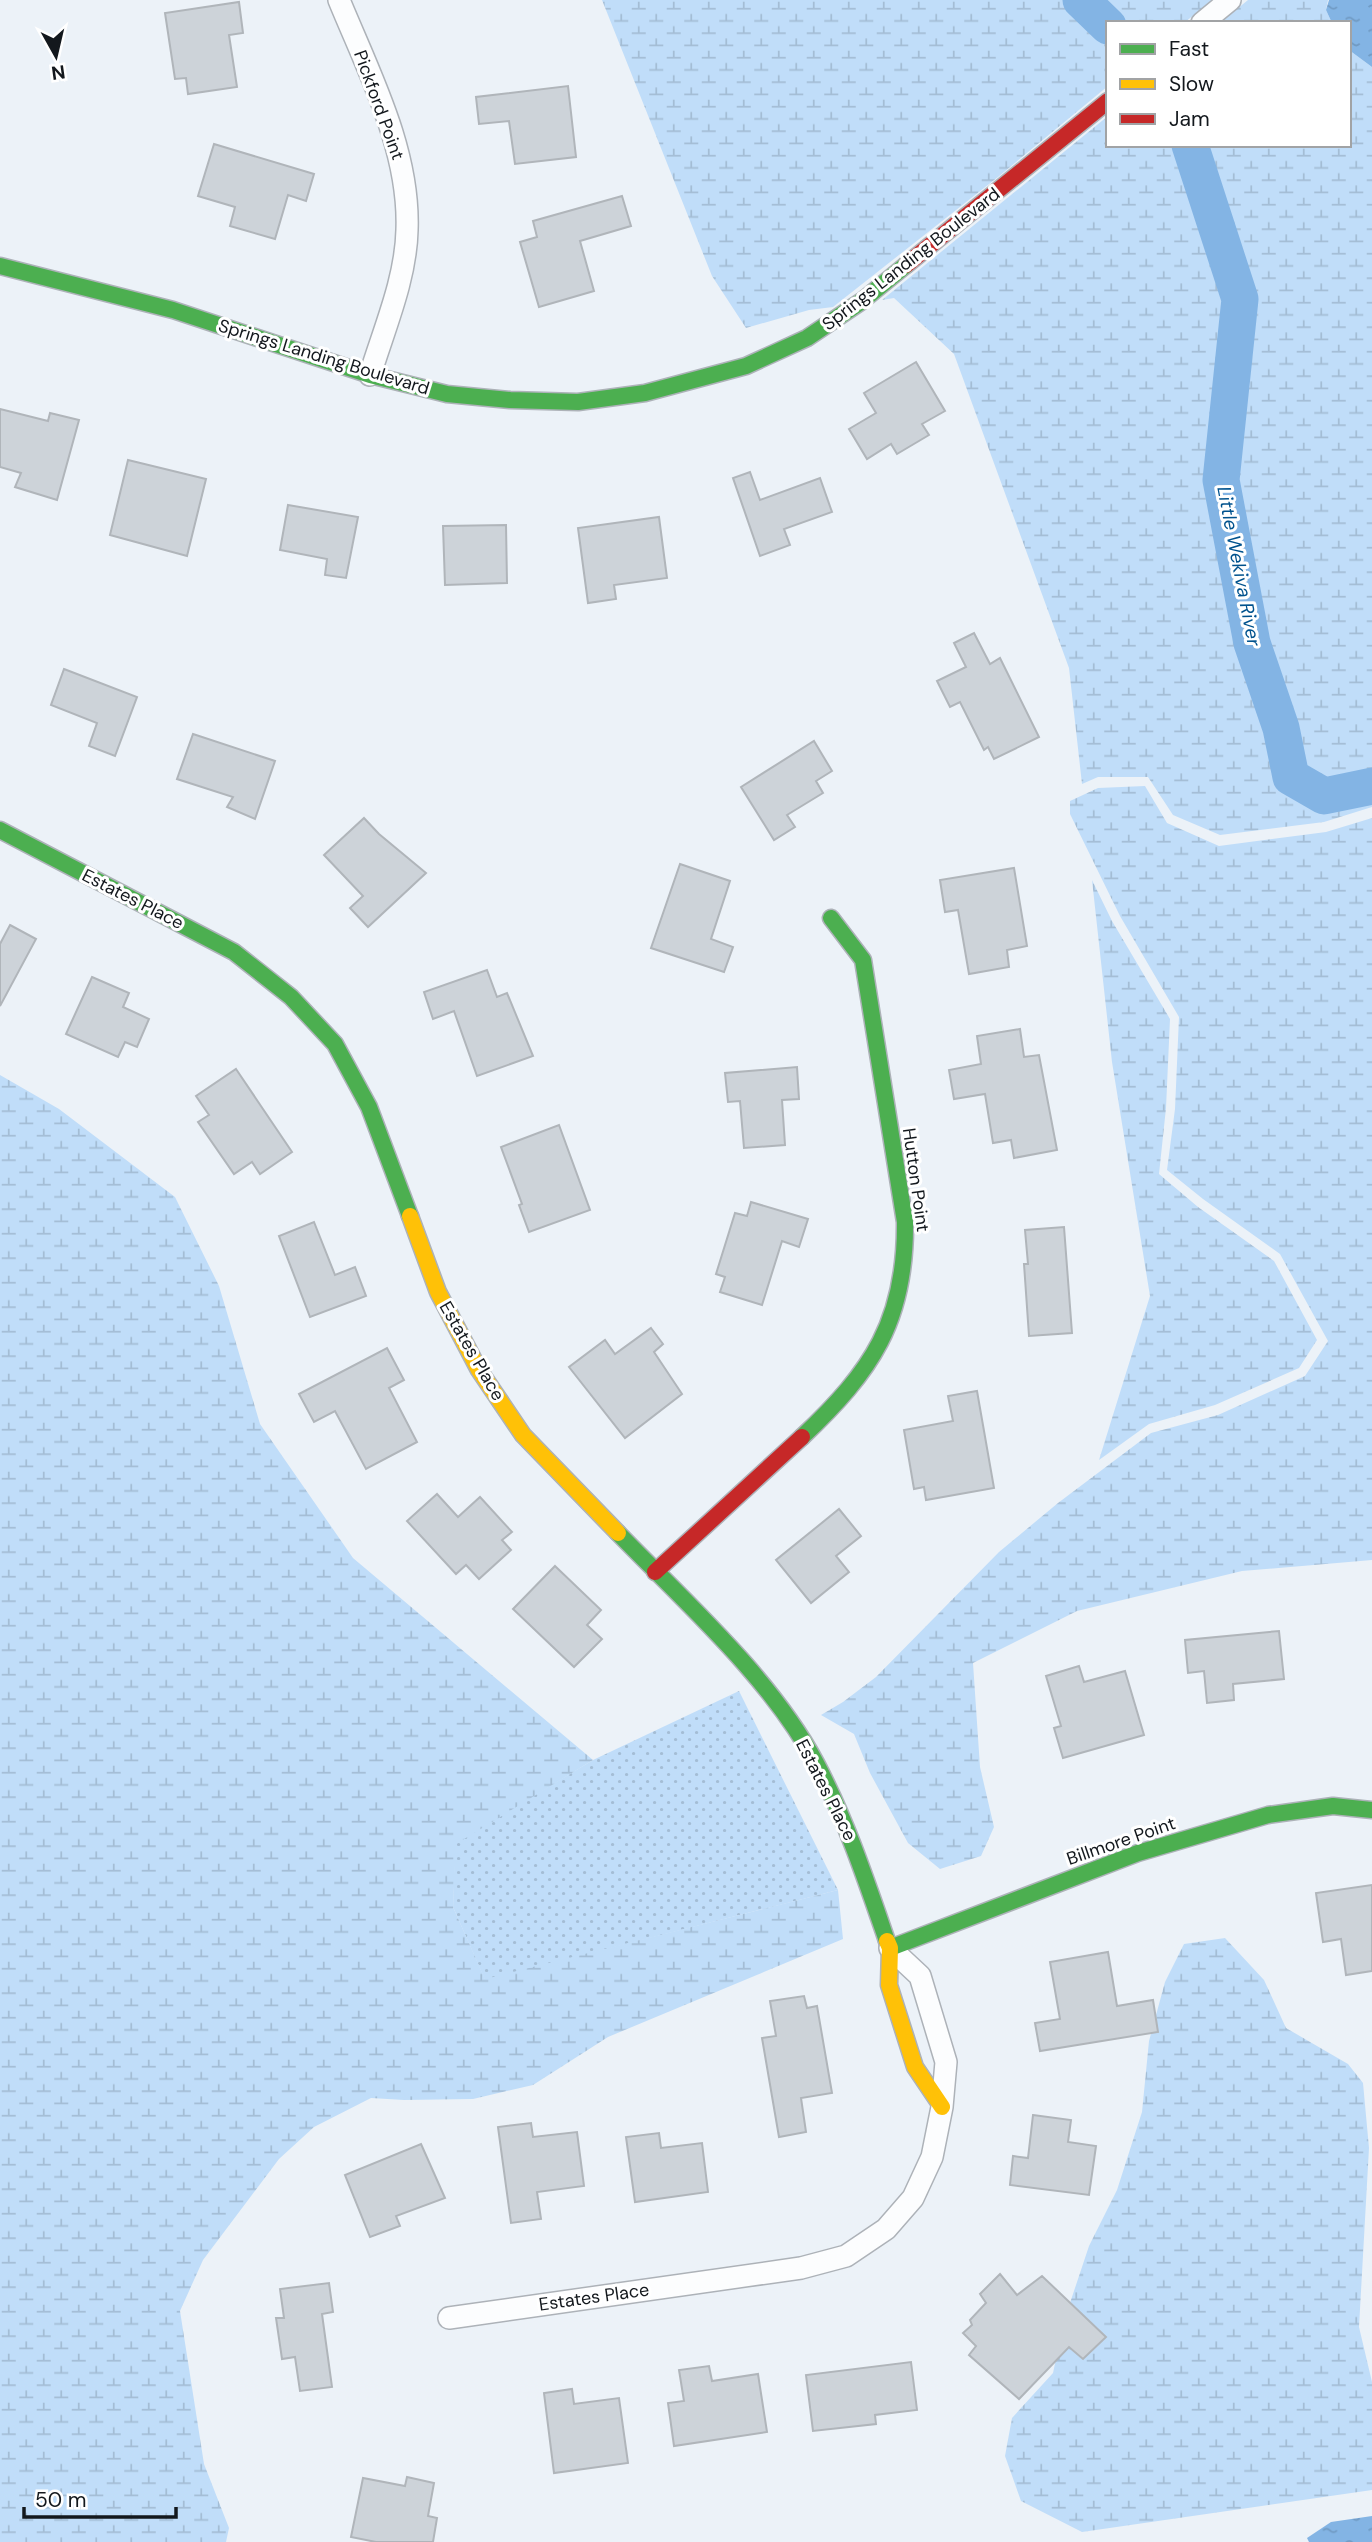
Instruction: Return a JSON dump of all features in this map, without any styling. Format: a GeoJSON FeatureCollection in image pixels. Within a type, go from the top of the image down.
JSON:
{"type":"FeatureCollection","features":[{"type":"Feature","properties":{"kind":"street","name":"Pickford Point"},"geometry":{"type":"LineString","coordinates":[[339,0],[389,124],[404,178],[407,231],[400,279],[370,375]]}},
{"type":"Feature","properties":{"kind":"street"},"geometry":{"type":"LineString","coordinates":[[1204,21],[1230,0]]}},
{"type":"Feature","properties":{"kind":"street","name":"Springs Landing Boulevard"},"geometry":{"type":"LineString","coordinates":[[0,266],[173,310],[370,375],[447,394],[510,400],[578,402],[645,393],[746,366],[807,338],[862,301],[1106,103]]}},
{"type":"Feature","properties":{"kind":"street","name":"Estates Place"},"geometry":{"type":"LineString","coordinates":[[0,830],[234,952],[291,997],[335,1044],[369,1107],[438,1292],[479,1370],[523,1435],[730,1649],[777,1703],[816,1761],[851,1837],[890,1948],[888,1985],[915,2067],[942,2108]]}},
{"type":"Feature","properties":{"kind":"street","name":"Hutton Point"},"geometry":{"type":"LineString","coordinates":[[655,1572],[826,1414],[866,1368],[889,1327],[901,1287],[906,1260],[905,1222],[863,960],[831,918]]}},
{"type":"Feature","properties":{"kind":"street","name":"Billmore Point"},"geometry":{"type":"LineString","coordinates":[[890,1948],[1138,1853],[1268,1815],[1333,1806],[1372,1810]]}},
{"type":"Feature","properties":{"kind":"street","name":"Estates Place"},"geometry":{"type":"LineString","coordinates":[[449,2318],[801,2268],[846,2256],[886,2229],[913,2198],[932,2157],[942,2108],[946,2062],[920,1976],[890,1948]]}},
{"type":"Feature","properties":{"kind":"green space"},"geometry":{"type":"Polygon","coordinates":[[[602,0],[1212,0],[1186,21],[1106,21],[1106,88],[833,307],[809,310],[746,328],[712,276],[602,0]]]}},
{"type":"Feature","properties":{"kind":"green space"},"geometry":{"type":"Polygon","coordinates":[[[1248,0],[1328,0],[1326,10],[1331,21],[1222,21],[1248,0]]]}},
{"type":"Feature","properties":{"kind":"green space"},"geometry":{"type":"Polygon","coordinates":[[[1351,51],[1372,67],[1372,807],[1324,822],[1220,835],[1173,815],[1148,777],[1098,777],[1082,784],[1069,668],[954,354],[894,298],[882,300],[1106,118],[1106,147],[1351,147],[1351,51]]]}},
{"type":"Feature","properties":{"kind":"green space"},"geometry":{"type":"Polygon","coordinates":[[[1145,786],[1167,823],[1219,846],[1326,832],[1372,818],[1372,1560],[1242,1571],[1077,1611],[973,1663],[980,1767],[994,1827],[981,1856],[940,1869],[908,1843],[870,1773],[854,1734],[821,1715],[876,1677],[999,1552],[1058,1503],[1151,1433],[1218,1415],[1305,1376],[1328,1341],[1280,1254],[1167,1170],[1175,1109],[1179,1017],[1120,916],[1070,814],[1070,801],[1098,788],[1145,786]]]}},
{"type":"Feature","properties":{"kind":"green space"},"geometry":{"type":"Polygon","coordinates":[[[1092,880],[1112,921],[1170,1019],[1166,1108],[1159,1174],[1198,1207],[1274,1261],[1317,1340],[1299,1368],[1215,1405],[1149,1424],[1099,1460],[1150,1296],[1112,1062],[1092,880]]]}},
{"type":"Feature","properties":{"kind":"green space"},"geometry":{"type":"Polygon","coordinates":[[[0,1075],[59,1109],[175,1197],[219,1286],[260,1424],[353,1558],[593,1760],[456,1844],[453,1907],[485,1979],[838,1890],[843,1939],[608,2037],[533,2085],[473,2099],[371,2098],[314,2127],[279,2159],[203,2260],[180,2311],[204,2464],[229,2528],[226,2542],[0,2542],[0,1075]]]}},
{"type":"Feature","properties":{"kind":"green space"},"geometry":{"type":"Polygon","coordinates":[[[739,1691],[838,1890],[485,1980],[453,1907],[455,1843],[593,1760],[739,1691]]]}},
{"type":"Feature","properties":{"kind":"green space"},"geometry":{"type":"Polygon","coordinates":[[[1225,1938],[1264,1980],[1286,2028],[1348,2064],[1363,2083],[1369,2148],[1359,2327],[1372,2382],[1372,2490],[1082,2532],[1021,2501],[1005,2456],[1012,2418],[1053,2373],[1064,2321],[1089,2246],[1117,2190],[1142,2112],[1149,2041],[1165,1982],[1184,1944],[1225,1938]]]}},
{"type":"Feature","properties":{"kind":"water"},"geometry":{"type":"Polygon","coordinates":[[[1329,0],[1372,0],[1372,67],[1351,51],[1351,21],[1331,21],[1326,10],[1329,0]]]}},
{"type":"Feature","properties":{"kind":"water"},"geometry":{"type":"Polygon","coordinates":[[[1372,2516],[1372,2542],[1309,2542],[1307,2538],[1331,2522],[1372,2516]]]}},
{"type":"Feature","properties":{"kind":"building"},"geometry":{"type":"Polygon","coordinates":[[[239,2],[243,33],[229,35],[237,87],[188,94],[186,78],[175,79],[165,13],[239,2]]]}},
{"type":"Feature","properties":{"kind":"building"},"geometry":{"type":"Polygon","coordinates":[[[568,86],[576,157],[515,164],[509,121],[479,124],[476,97],[568,86]]]}},
{"type":"Feature","properties":{"kind":"building"},"geometry":{"type":"Polygon","coordinates":[[[214,144],[314,174],[306,201],[288,195],[275,239],[230,226],[235,207],[198,196],[214,144]]]}},
{"type":"Feature","properties":{"kind":"building"},"geometry":{"type":"Polygon","coordinates":[[[622,196],[631,226],[580,241],[594,291],[539,307],[520,242],[537,237],[533,221],[622,196]]]}},
{"type":"Feature","properties":{"kind":"building"},"geometry":{"type":"Polygon","coordinates":[[[916,362],[945,411],[922,424],[929,435],[897,454],[891,444],[867,459],[849,429],[876,413],[864,393],[916,362]]]}},
{"type":"Feature","properties":{"kind":"building"},"geometry":{"type":"Polygon","coordinates":[[[0,409],[48,421],[50,413],[79,420],[57,500],[15,487],[21,473],[0,467],[0,409]]]}},
{"type":"Feature","properties":{"kind":"building"},"geometry":{"type":"Polygon","coordinates":[[[128,460],[206,479],[187,556],[110,535],[128,460]]]}},
{"type":"Feature","properties":{"kind":"building"},"geometry":{"type":"Polygon","coordinates":[[[750,472],[760,500],[820,478],[832,512],[784,529],[790,545],[760,556],[733,478],[750,472]]]}},
{"type":"Feature","properties":{"kind":"building"},"geometry":{"type":"Polygon","coordinates":[[[288,505],[358,517],[346,578],[325,575],[327,559],[280,550],[288,505]]]}},
{"type":"Feature","properties":{"kind":"building"},"geometry":{"type":"Polygon","coordinates":[[[659,517],[667,578],[614,585],[616,599],[588,603],[578,528],[659,517]]]}},
{"type":"Feature","properties":{"kind":"building"},"geometry":{"type":"Polygon","coordinates":[[[506,525],[507,583],[445,585],[443,526],[506,525]]]}},
{"type":"Feature","properties":{"kind":"building"},"geometry":{"type":"Polygon","coordinates":[[[974,633],[990,664],[1000,658],[1039,737],[994,759],[988,747],[984,750],[960,702],[950,707],[937,681],[966,667],[954,643],[974,633]]]}},
{"type":"Feature","properties":{"kind":"building"},"geometry":{"type":"Polygon","coordinates":[[[64,669],[137,697],[115,756],[89,746],[97,723],[51,705],[64,669]]]}},
{"type":"Feature","properties":{"kind":"building"},"geometry":{"type":"Polygon","coordinates":[[[193,734],[275,761],[255,819],[227,807],[233,797],[177,779],[193,734]]]}},
{"type":"Feature","properties":{"kind":"building"},"geometry":{"type":"Polygon","coordinates":[[[814,741],[832,771],[816,781],[823,793],[787,815],[795,827],[774,840],[741,787],[814,741]]]}},
{"type":"Feature","properties":{"kind":"building"},"geometry":{"type":"Polygon","coordinates":[[[364,818],[426,873],[368,927],[350,908],[363,896],[324,855],[364,818]]]}},
{"type":"Feature","properties":{"kind":"building"},"geometry":{"type":"Polygon","coordinates":[[[680,864],[730,881],[711,939],[733,947],[724,972],[651,948],[680,864]]]}},
{"type":"Feature","properties":{"kind":"building"},"geometry":{"type":"Polygon","coordinates":[[[1014,868],[1027,946],[1007,950],[1009,967],[969,974],[958,910],[945,912],[940,880],[1014,868]]]}},
{"type":"Feature","properties":{"kind":"building"},"geometry":{"type":"Polygon","coordinates":[[[10,925],[36,939],[0,1006],[0,944],[10,925]]]}},
{"type":"Feature","properties":{"kind":"building"},"geometry":{"type":"Polygon","coordinates":[[[487,970],[497,997],[507,993],[533,1056],[477,1076],[454,1011],[433,1019],[424,992],[487,970]]]}},
{"type":"Feature","properties":{"kind":"building"},"geometry":{"type":"Polygon","coordinates":[[[92,977],[129,993],[123,1007],[149,1019],[137,1047],[125,1042],[118,1057],[66,1034],[92,977]]]}},
{"type":"Feature","properties":{"kind":"building"},"geometry":{"type":"Polygon","coordinates":[[[1020,1029],[1024,1057],[1039,1055],[1057,1150],[1014,1158],[1011,1140],[993,1143],[985,1094],[954,1099],[949,1070],[981,1064],[977,1036],[1020,1029]]]}},
{"type":"Feature","properties":{"kind":"building"},"geometry":{"type":"Polygon","coordinates":[[[797,1067],[799,1099],[782,1100],[785,1145],[744,1148],[740,1101],[728,1102],[725,1073],[797,1067]]]}},
{"type":"Feature","properties":{"kind":"building"},"geometry":{"type":"Polygon","coordinates":[[[236,1069],[292,1152],[260,1174],[252,1162],[234,1174],[198,1122],[209,1115],[196,1096],[236,1069]]]}},
{"type":"Feature","properties":{"kind":"building"},"geometry":{"type":"Polygon","coordinates":[[[559,1125],[590,1210],[529,1232],[519,1205],[522,1204],[501,1147],[559,1125]]]}},
{"type":"Feature","properties":{"kind":"building"},"geometry":{"type":"Polygon","coordinates":[[[751,1202],[808,1219],[799,1247],[782,1241],[762,1305],[720,1292],[725,1277],[716,1274],[735,1213],[747,1216],[751,1202]]]}},
{"type":"Feature","properties":{"kind":"building"},"geometry":{"type":"Polygon","coordinates":[[[314,1222],[335,1275],[355,1267],[366,1296],[310,1317],[279,1236],[314,1222]]]}},
{"type":"Feature","properties":{"kind":"building"},"geometry":{"type":"Polygon","coordinates":[[[1064,1227],[1072,1333],[1029,1336],[1024,1264],[1028,1264],[1025,1230],[1064,1227]]]}},
{"type":"Feature","properties":{"kind":"building"},"geometry":{"type":"Polygon","coordinates":[[[651,1328],[663,1344],[654,1352],[682,1394],[625,1438],[569,1367],[605,1340],[615,1354],[651,1328]]]}},
{"type":"Feature","properties":{"kind":"building"},"geometry":{"type":"Polygon","coordinates":[[[387,1348],[404,1380],[389,1388],[417,1442],[366,1469],[335,1411],[314,1422],[299,1394],[387,1348]]]}},
{"type":"Feature","properties":{"kind":"building"},"geometry":{"type":"Polygon","coordinates":[[[977,1391],[994,1488],[926,1500],[924,1487],[914,1489],[904,1430],[953,1421],[948,1396],[977,1391]]]}},
{"type":"Feature","properties":{"kind":"building"},"geometry":{"type":"Polygon","coordinates":[[[437,1494],[458,1517],[480,1497],[512,1532],[502,1540],[511,1550],[479,1579],[466,1565],[456,1574],[407,1521],[437,1494]]]}},
{"type":"Feature","properties":{"kind":"building"},"geometry":{"type":"Polygon","coordinates":[[[839,1509],[861,1536],[836,1556],[849,1572],[811,1603],[776,1560],[839,1509]]]}},
{"type":"Feature","properties":{"kind":"building"},"geometry":{"type":"Polygon","coordinates":[[[555,1566],[601,1610],[587,1625],[602,1639],[574,1667],[513,1609],[555,1566]]]}},
{"type":"Feature","properties":{"kind":"building"},"geometry":{"type":"Polygon","coordinates":[[[1279,1631],[1284,1679],[1233,1684],[1234,1700],[1207,1703],[1204,1671],[1188,1673],[1185,1640],[1279,1631]]]}},
{"type":"Feature","properties":{"kind":"building"},"geometry":{"type":"Polygon","coordinates":[[[1079,1666],[1084,1682],[1125,1671],[1144,1735],[1063,1758],[1054,1728],[1061,1726],[1046,1676],[1079,1666]]]}},
{"type":"Feature","properties":{"kind":"building"},"geometry":{"type":"Polygon","coordinates":[[[1372,1885],[1372,1971],[1346,1975],[1341,1939],[1323,1942],[1316,1893],[1372,1885]]]}},
{"type":"Feature","properties":{"kind":"building"},"geometry":{"type":"Polygon","coordinates":[[[1108,1952],[1117,2006],[1153,2000],[1158,2032],[1040,2051],[1035,2023],[1060,2019],[1050,1962],[1108,1952]]]}},
{"type":"Feature","properties":{"kind":"building"},"geometry":{"type":"Polygon","coordinates":[[[804,1996],[807,2008],[817,2006],[832,2093],[801,2098],[806,2132],[779,2137],[762,2038],[776,2036],[770,2001],[804,1996]]]}},
{"type":"Feature","properties":{"kind":"building"},"geometry":{"type":"Polygon","coordinates":[[[1033,2115],[1071,2120],[1068,2142],[1096,2146],[1089,2195],[1010,2185],[1013,2156],[1028,2158],[1033,2115]]]}},
{"type":"Feature","properties":{"kind":"building"},"geometry":{"type":"Polygon","coordinates":[[[531,2123],[533,2137],[577,2132],[584,2186],[537,2192],[541,2219],[511,2223],[498,2127],[531,2123]]]}},
{"type":"Feature","properties":{"kind":"building"},"geometry":{"type":"Polygon","coordinates":[[[659,2133],[661,2148],[702,2143],[708,2192],[635,2202],[626,2137],[659,2133]]]}},
{"type":"Feature","properties":{"kind":"building"},"geometry":{"type":"Polygon","coordinates":[[[421,2144],[445,2198],[396,2216],[400,2226],[370,2237],[345,2175],[421,2144]]]}},
{"type":"Feature","properties":{"kind":"building"},"geometry":{"type":"Polygon","coordinates":[[[1000,2274],[1017,2295],[1042,2276],[1106,2337],[1083,2359],[1069,2347],[1019,2399],[969,2355],[976,2346],[963,2333],[972,2325],[970,2320],[986,2303],[980,2294],[1000,2274]]]}},
{"type":"Feature","properties":{"kind":"building"},"geometry":{"type":"Polygon","coordinates":[[[329,2283],[333,2312],[322,2314],[332,2387],[300,2391],[295,2357],[282,2359],[276,2318],[284,2318],[280,2289],[329,2283]]]}},
{"type":"Feature","properties":{"kind":"building"},"geometry":{"type":"Polygon","coordinates":[[[911,2362],[917,2410],[875,2415],[876,2424],[813,2431],[806,2375],[911,2362]]]}},
{"type":"Feature","properties":{"kind":"building"},"geometry":{"type":"Polygon","coordinates":[[[709,2366],[712,2381],[758,2374],[767,2432],[674,2446],[668,2403],[684,2401],[679,2370],[709,2366]]]}},
{"type":"Feature","properties":{"kind":"building"},"geometry":{"type":"Polygon","coordinates":[[[572,2389],[574,2404],[619,2398],[628,2463],[554,2473],[544,2393],[572,2389]]]}},
{"type":"Feature","properties":{"kind":"building"},"geometry":{"type":"Polygon","coordinates":[[[407,2477],[434,2483],[428,2516],[437,2518],[433,2542],[376,2542],[351,2537],[363,2478],[405,2486],[407,2477]]]}},
{"type":"Feature","properties":{"kind":"waterway","name":"Little Wekiva River"},"geometry":{"type":"LineString","coordinates":[[1081,0],[1106,24]]}},
{"type":"Feature","properties":{"kind":"waterway","name":"Little Wekiva River"},"geometry":{"type":"LineString","coordinates":[[1191,147],[1240,299],[1221,480],[1252,643],[1281,728],[1291,777],[1324,796],[1372,786]]}},
{"type":"Feature","properties":{"kind":"traffic: fast"},"geometry":{"type":"LineString","coordinates":[[0,266],[173,310],[370,375],[447,394],[510,400],[578,402],[645,393],[746,366],[807,338],[862,301],[906,265]]}},
{"type":"Feature","properties":{"kind":"traffic: fast"},"geometry":{"type":"LineString","coordinates":[[0,830],[234,952],[291,997],[335,1044],[369,1107],[410,1216]]}},
{"type":"Feature","properties":{"kind":"traffic: fast"},"geometry":{"type":"LineString","coordinates":[[802,1437],[848,1389],[880,1342],[899,1288],[904,1257],[905,1222],[863,960],[831,918]]}},
{"type":"Feature","properties":{"kind":"traffic: fast"},"geometry":{"type":"LineString","coordinates":[[618,1533],[725,1642],[776,1701],[797,1732],[837,1806],[887,1941]]}},
{"type":"Feature","properties":{"kind":"traffic: fast"},"geometry":{"type":"LineString","coordinates":[[890,1948],[1138,1853],[1268,1815],[1333,1806],[1372,1810]]}},
{"type":"Feature","properties":{"kind":"traffic: slow"},"geometry":{"type":"LineString","coordinates":[[410,1216],[438,1292],[479,1370],[523,1435],[618,1533]]}},
{"type":"Feature","properties":{"kind":"traffic: slow"},"geometry":{"type":"LineString","coordinates":[[887,1941],[890,1948],[889,1985],[915,2067],[942,2107]]}},
{"type":"Feature","properties":{"kind":"traffic: jam"},"geometry":{"type":"LineString","coordinates":[[906,265],[1106,103]]}},
{"type":"Feature","properties":{"kind":"traffic: jam"},"geometry":{"type":"LineString","coordinates":[[655,1572],[802,1437]]}}]}
